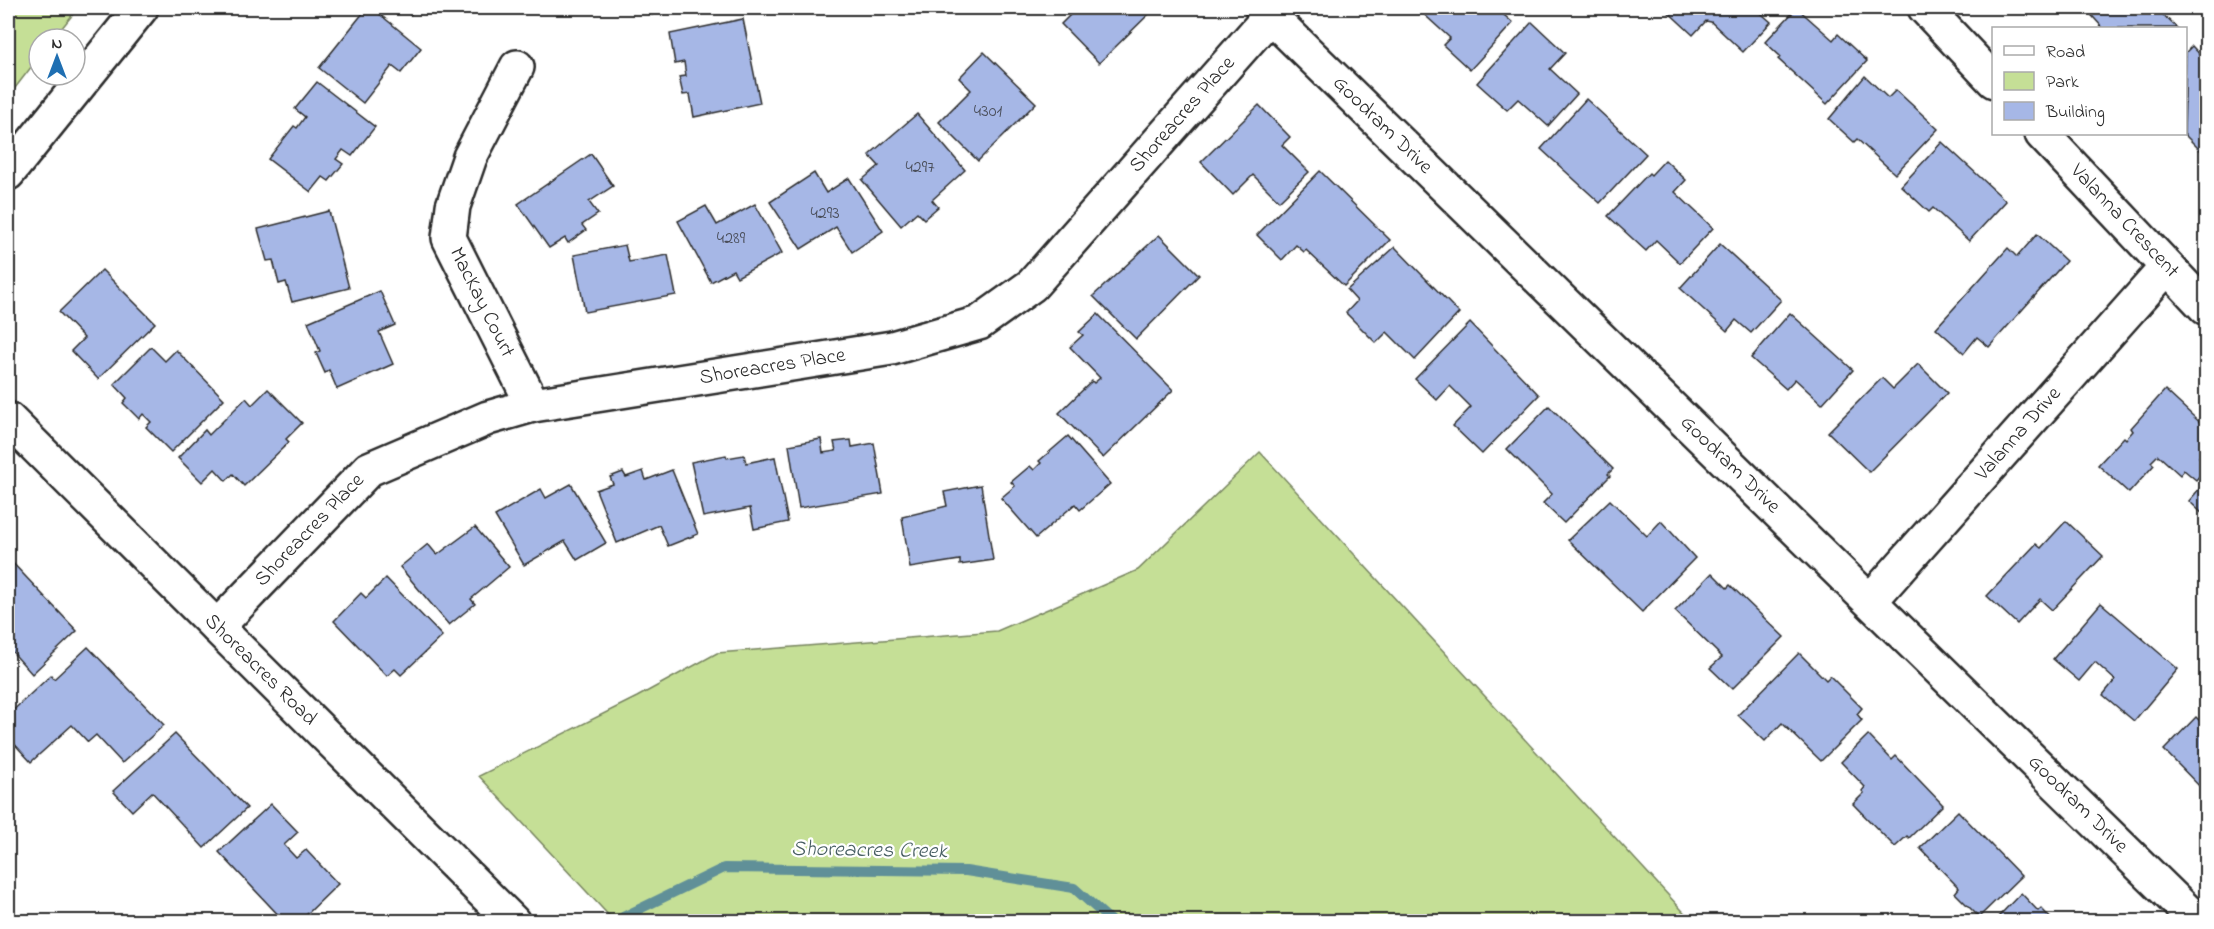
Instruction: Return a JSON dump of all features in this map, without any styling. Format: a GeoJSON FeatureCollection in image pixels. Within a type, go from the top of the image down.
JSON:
{"type":"FeatureCollection","features":[{"type":"Feature","properties":{"kind":"street"},"geometry":{"type":"LineString","coordinates":[[8,172],[141,8]]}},
{"type":"Feature","properties":{"kind":"street"},"geometry":{"type":"LineString","coordinates":[[1925,8],[1992,79]]}},
{"type":"Feature","properties":{"kind":"street","name":"Shoreacres Place"},"geometry":{"type":"LineString","coordinates":[[217,627],[369,469],[488,418],[533,405],[892,348],[979,323],[1032,285],[1266,12]]}},
{"type":"Feature","properties":{"kind":"street","name":"Goodram Drive"},"geometry":{"type":"LineString","coordinates":[[1266,12],[2198,921]]}},
{"type":"Feature","properties":{"kind":"street","name":"MacKay Court"},"geometry":{"type":"LineString","coordinates":[[517,67],[470,157],[453,206],[449,238],[533,405]]}},
{"type":"Feature","properties":{"kind":"street","name":"Valanna Crescent"},"geometry":{"type":"LineString","coordinates":[[2044,135],[2206,308]]}},
{"type":"Feature","properties":{"kind":"street","name":"Valanna Drive"},"geometry":{"type":"LineString","coordinates":[[1870,600],[2167,267]]}},
{"type":"Feature","properties":{"kind":"street","name":"Shoreacres Road"},"geometry":{"type":"LineString","coordinates":[[8,418],[513,921]]}},
{"type":"Feature","properties":{"kind":"green space"},"geometry":{"type":"Polygon","coordinates":[[[8,8],[78,8],[63,27],[27,27],[27,72],[8,97],[8,8]]]}},
{"type":"Feature","properties":{"kind":"green space"},"geometry":{"type":"Polygon","coordinates":[[[1260,452],[1692,921],[614,921],[479,776],[637,697],[717,653],[997,631],[1138,570],[1260,452]]]}},
{"type":"Feature","properties":{"kind":"building"},"geometry":{"type":"Polygon","coordinates":[[[367,8],[372,8],[421,48],[401,73],[392,66],[363,103],[319,68],[367,8]]]}},
{"type":"Feature","properties":{"kind":"building"},"geometry":{"type":"Polygon","coordinates":[[[404,8],[418,8],[410,15],[404,8]]]}},
{"type":"Feature","properties":{"kind":"building"},"geometry":{"type":"Polygon","coordinates":[[[639,8],[656,8],[652,15],[639,8]]]}},
{"type":"Feature","properties":{"kind":"building"},"geometry":{"type":"Polygon","coordinates":[[[1069,8],[1155,8],[1099,63],[1061,24],[1073,12],[1069,8]]]}},
{"type":"Feature","properties":{"kind":"building"},"geometry":{"type":"Polygon","coordinates":[[[1417,8],[1496,8],[1513,23],[1470,70],[1443,45],[1450,38],[1417,8]]]}},
{"type":"Feature","properties":{"kind":"building"},"geometry":{"type":"Polygon","coordinates":[[[1664,8],[1755,8],[1771,22],[1743,52],[1711,22],[1706,21],[1693,35],[1664,8]]]}},
{"type":"Feature","properties":{"kind":"building"},"geometry":{"type":"Polygon","coordinates":[[[1797,8],[1833,40],[1838,34],[1867,61],[1827,104],[1778,59],[1781,57],[1765,42],[1797,8]]]}},
{"type":"Feature","properties":{"kind":"building"},"geometry":{"type":"Polygon","coordinates":[[[2085,8],[2156,8],[2176,27],[2102,27],[2085,8]]]}},
{"type":"Feature","properties":{"kind":"building"},"geometry":{"type":"Polygon","coordinates":[[[743,19],[760,103],[694,117],[690,94],[683,95],[679,77],[686,76],[684,62],[675,64],[670,34],[743,19]]]}},
{"type":"Feature","properties":{"kind":"building"},"geometry":{"type":"Polygon","coordinates":[[[1532,22],[1565,53],[1550,69],[1577,94],[1548,126],[1518,99],[1507,110],[1477,83],[1532,22]]]}},
{"type":"Feature","properties":{"kind":"building"},"geometry":{"type":"Polygon","coordinates":[[[2192,46],[2206,61],[2206,156],[2185,135],[2187,135],[2187,51],[2192,46]]]}},
{"type":"Feature","properties":{"kind":"building"},"geometry":{"type":"Polygon","coordinates":[[[984,52],[1036,103],[978,161],[939,122],[971,90],[959,78],[984,52]]]}},
{"type":"Feature","properties":{"kind":"building"},"geometry":{"type":"Polygon","coordinates":[[[1865,76],[1888,98],[1896,90],[1938,129],[1895,174],[1857,139],[1854,142],[1829,119],[1865,76]]]}},
{"type":"Feature","properties":{"kind":"building"},"geometry":{"type":"Polygon","coordinates":[[[317,82],[375,127],[352,156],[343,150],[336,159],[343,164],[329,181],[323,177],[311,192],[268,159],[294,126],[297,128],[305,117],[295,109],[317,82]]]}},
{"type":"Feature","properties":{"kind":"building"},"geometry":{"type":"Polygon","coordinates":[[[1586,99],[1646,154],[1600,203],[1541,149],[1586,99]]]}},
{"type":"Feature","properties":{"kind":"building"},"geometry":{"type":"Polygon","coordinates":[[[1259,105],[1290,137],[1282,145],[1309,172],[1279,201],[1253,175],[1233,195],[1201,162],[1259,105]]]}},
{"type":"Feature","properties":{"kind":"building"},"geometry":{"type":"Polygon","coordinates":[[[917,114],[965,170],[932,200],[938,207],[924,219],[917,212],[901,226],[862,180],[879,166],[869,155],[917,114]]]}},
{"type":"Feature","properties":{"kind":"building"},"geometry":{"type":"Polygon","coordinates":[[[1942,142],[2006,201],[1969,241],[1933,208],[1929,212],[1901,186],[1942,142]]]}},
{"type":"Feature","properties":{"kind":"building"},"geometry":{"type":"Polygon","coordinates":[[[591,154],[613,186],[589,202],[598,214],[582,225],[586,230],[568,243],[565,238],[549,248],[518,204],[591,154]]]}},
{"type":"Feature","properties":{"kind":"building"},"geometry":{"type":"Polygon","coordinates":[[[1665,160],[1686,180],[1675,192],[1713,228],[1680,263],[1656,240],[1646,251],[1608,216],[1649,173],[1651,175],[1665,160]]]}},
{"type":"Feature","properties":{"kind":"building"},"geometry":{"type":"Polygon","coordinates":[[[1320,171],[1390,240],[1344,286],[1306,250],[1304,252],[1296,245],[1282,260],[1257,235],[1320,171]]]}},
{"type":"Feature","properties":{"kind":"building"},"geometry":{"type":"Polygon","coordinates":[[[814,173],[826,193],[849,178],[883,231],[852,252],[836,227],[801,249],[770,202],[814,173]]]}},
{"type":"Feature","properties":{"kind":"building"},"geometry":{"type":"Polygon","coordinates":[[[755,204],[782,253],[737,277],[733,270],[711,282],[678,221],[706,206],[717,225],[755,204]]]}},
{"type":"Feature","properties":{"kind":"building"},"geometry":{"type":"Polygon","coordinates":[[[329,211],[349,288],[292,302],[286,282],[279,284],[273,260],[267,261],[258,229],[329,211]]]}},
{"type":"Feature","properties":{"kind":"building"},"geometry":{"type":"Polygon","coordinates":[[[2037,234],[2066,261],[1989,347],[1977,337],[1964,353],[1936,328],[2008,248],[2017,257],[2037,234]]]}},
{"type":"Feature","properties":{"kind":"building"},"geometry":{"type":"Polygon","coordinates":[[[1159,235],[1199,275],[1136,339],[1093,296],[1159,235]]]}},
{"type":"Feature","properties":{"kind":"building"},"geometry":{"type":"Polygon","coordinates":[[[1720,244],[1781,300],[1751,333],[1736,320],[1727,331],[1680,288],[1720,244]]]}},
{"type":"Feature","properties":{"kind":"building"},"geometry":{"type":"Polygon","coordinates":[[[625,245],[629,262],[668,255],[676,295],[585,312],[574,255],[625,245]]]}},
{"type":"Feature","properties":{"kind":"building"},"geometry":{"type":"Polygon","coordinates":[[[1395,247],[1459,313],[1415,360],[1387,332],[1376,343],[1346,313],[1357,301],[1347,290],[1395,247]]]}},
{"type":"Feature","properties":{"kind":"building"},"geometry":{"type":"Polygon","coordinates":[[[102,270],[155,323],[98,379],[71,351],[84,338],[59,312],[102,270]]]}},
{"type":"Feature","properties":{"kind":"building"},"geometry":{"type":"Polygon","coordinates":[[[380,291],[395,325],[379,332],[393,364],[337,389],[329,370],[325,373],[316,353],[320,351],[308,322],[380,291]]]}},
{"type":"Feature","properties":{"kind":"building"},"geometry":{"type":"Polygon","coordinates":[[[1790,313],[1853,370],[1822,404],[1795,379],[1786,389],[1751,358],[1790,313]]]}},
{"type":"Feature","properties":{"kind":"building"},"geometry":{"type":"Polygon","coordinates":[[[1098,314],[1173,390],[1103,458],[1059,413],[1092,381],[1094,383],[1100,378],[1070,347],[1083,335],[1079,332],[1098,314]]]}},
{"type":"Feature","properties":{"kind":"building"},"geometry":{"type":"Polygon","coordinates":[[[1470,323],[1539,395],[1482,454],[1453,426],[1471,407],[1450,386],[1437,400],[1415,379],[1470,323]]]}},
{"type":"Feature","properties":{"kind":"building"},"geometry":{"type":"Polygon","coordinates":[[[151,347],[165,361],[176,350],[224,399],[171,452],[146,427],[151,422],[143,414],[139,419],[123,403],[127,398],[114,384],[151,347]]]}},
{"type":"Feature","properties":{"kind":"building"},"geometry":{"type":"Polygon","coordinates":[[[1918,364],[1947,393],[1869,472],[1828,432],[1882,378],[1893,389],[1918,364]]]}},
{"type":"Feature","properties":{"kind":"building"},"geometry":{"type":"Polygon","coordinates":[[[268,389],[302,423],[286,439],[289,442],[244,486],[233,474],[226,481],[215,469],[202,482],[178,458],[205,430],[209,435],[246,398],[252,405],[268,389]]]}},
{"type":"Feature","properties":{"kind":"building"},"geometry":{"type":"Polygon","coordinates":[[[2165,390],[2206,428],[2206,449],[2199,457],[2206,464],[2206,468],[2196,480],[2184,470],[2180,475],[2158,455],[2151,462],[2154,465],[2129,493],[2098,465],[2124,437],[2126,439],[2133,431],[2131,428],[2165,390]]]}},
{"type":"Feature","properties":{"kind":"building"},"geometry":{"type":"Polygon","coordinates":[[[1549,406],[1613,469],[1608,474],[1610,476],[1564,523],[1543,503],[1552,494],[1507,449],[1549,406]]]}},
{"type":"Feature","properties":{"kind":"building"},"geometry":{"type":"Polygon","coordinates":[[[1068,436],[1110,484],[1080,510],[1075,504],[1036,538],[1001,498],[1015,486],[1011,482],[1030,466],[1034,470],[1041,463],[1039,461],[1068,436]]]}},
{"type":"Feature","properties":{"kind":"building"},"geometry":{"type":"Polygon","coordinates":[[[821,439],[823,453],[836,451],[834,442],[851,440],[852,447],[874,443],[883,494],[799,508],[789,445],[821,439]]]}},
{"type":"Feature","properties":{"kind":"building"},"geometry":{"type":"Polygon","coordinates":[[[726,455],[727,458],[744,455],[746,463],[775,457],[788,522],[754,529],[750,508],[703,517],[691,462],[726,455]]]}},
{"type":"Feature","properties":{"kind":"building"},"geometry":{"type":"Polygon","coordinates":[[[672,470],[698,534],[668,546],[659,525],[617,543],[596,490],[613,484],[610,477],[623,472],[626,477],[643,471],[646,480],[672,470]]]}},
{"type":"Feature","properties":{"kind":"building"},"geometry":{"type":"Polygon","coordinates":[[[2206,481],[2206,517],[2189,501],[2206,481]]]}},
{"type":"Feature","properties":{"kind":"building"},"geometry":{"type":"Polygon","coordinates":[[[571,484],[606,543],[577,560],[565,541],[524,565],[495,516],[541,489],[546,498],[571,484]]]}},
{"type":"Feature","properties":{"kind":"building"},"geometry":{"type":"Polygon","coordinates":[[[981,485],[993,560],[960,565],[960,560],[910,568],[902,517],[947,506],[944,492],[981,485]]]}},
{"type":"Feature","properties":{"kind":"building"},"geometry":{"type":"Polygon","coordinates":[[[1610,500],[1647,536],[1661,521],[1695,558],[1642,612],[1568,540],[1610,500]]]}},
{"type":"Feature","properties":{"kind":"building"},"geometry":{"type":"Polygon","coordinates":[[[2066,521],[2103,556],[2052,610],[2040,599],[2017,624],[1987,596],[2036,544],[2041,548],[2066,521]]]}},
{"type":"Feature","properties":{"kind":"building"},"geometry":{"type":"Polygon","coordinates":[[[475,527],[509,567],[471,599],[475,604],[449,625],[400,567],[428,544],[437,555],[475,527]]]}},
{"type":"Feature","properties":{"kind":"building"},"geometry":{"type":"Polygon","coordinates":[[[8,558],[77,631],[32,674],[8,647],[8,558]]]}},
{"type":"Feature","properties":{"kind":"building"},"geometry":{"type":"Polygon","coordinates":[[[1712,573],[1727,588],[1730,585],[1784,637],[1732,689],[1710,668],[1722,657],[1675,611],[1712,573]]]}},
{"type":"Feature","properties":{"kind":"building"},"geometry":{"type":"Polygon","coordinates":[[[386,578],[442,636],[401,675],[395,669],[387,676],[334,621],[361,593],[366,598],[386,578]]]}},
{"type":"Feature","properties":{"kind":"building"},"geometry":{"type":"Polygon","coordinates":[[[2101,603],[2178,669],[2134,721],[2103,695],[2115,680],[2095,662],[2079,681],[2053,659],[2101,603]]]}},
{"type":"Feature","properties":{"kind":"building"},"geometry":{"type":"Polygon","coordinates":[[[88,647],[164,725],[122,763],[96,735],[88,742],[72,725],[31,762],[8,737],[8,715],[51,675],[54,679],[88,647]]]}},
{"type":"Feature","properties":{"kind":"building"},"geometry":{"type":"Polygon","coordinates":[[[1799,653],[1826,680],[1830,676],[1862,708],[1857,714],[1862,720],[1821,761],[1782,723],[1765,741],[1738,715],[1799,653]]]}},
{"type":"Feature","properties":{"kind":"building"},"geometry":{"type":"Polygon","coordinates":[[[2196,717],[2206,727],[2206,793],[2164,750],[2196,717]]]}},
{"type":"Feature","properties":{"kind":"building"},"geometry":{"type":"Polygon","coordinates":[[[175,734],[247,808],[204,848],[152,792],[132,811],[113,791],[175,734]]]}},
{"type":"Feature","properties":{"kind":"building"},"geometry":{"type":"Polygon","coordinates":[[[1868,735],[1892,760],[1896,756],[1943,805],[1909,838],[1907,836],[1895,847],[1853,804],[1864,793],[1862,791],[1865,787],[1841,762],[1868,735]]]}},
{"type":"Feature","properties":{"kind":"building"},"geometry":{"type":"Polygon","coordinates":[[[271,804],[298,832],[284,845],[296,858],[306,850],[338,884],[299,922],[285,922],[219,852],[271,804]]]}},
{"type":"Feature","properties":{"kind":"building"},"geometry":{"type":"Polygon","coordinates":[[[1958,811],[2021,876],[1979,917],[1955,893],[1959,888],[1920,848],[1958,811]]]}},
{"type":"Feature","properties":{"kind":"building"},"geometry":{"type":"Polygon","coordinates":[[[2021,893],[2038,911],[2041,908],[2054,922],[2002,922],[1999,916],[2021,893]]]}},
{"type":"Feature","properties":{"kind":"waterway","name":"Shoreacres Creek"},"geometry":{"type":"LineString","coordinates":[[623,917],[724,868],[966,871],[1074,888],[1112,922]]}}]}
